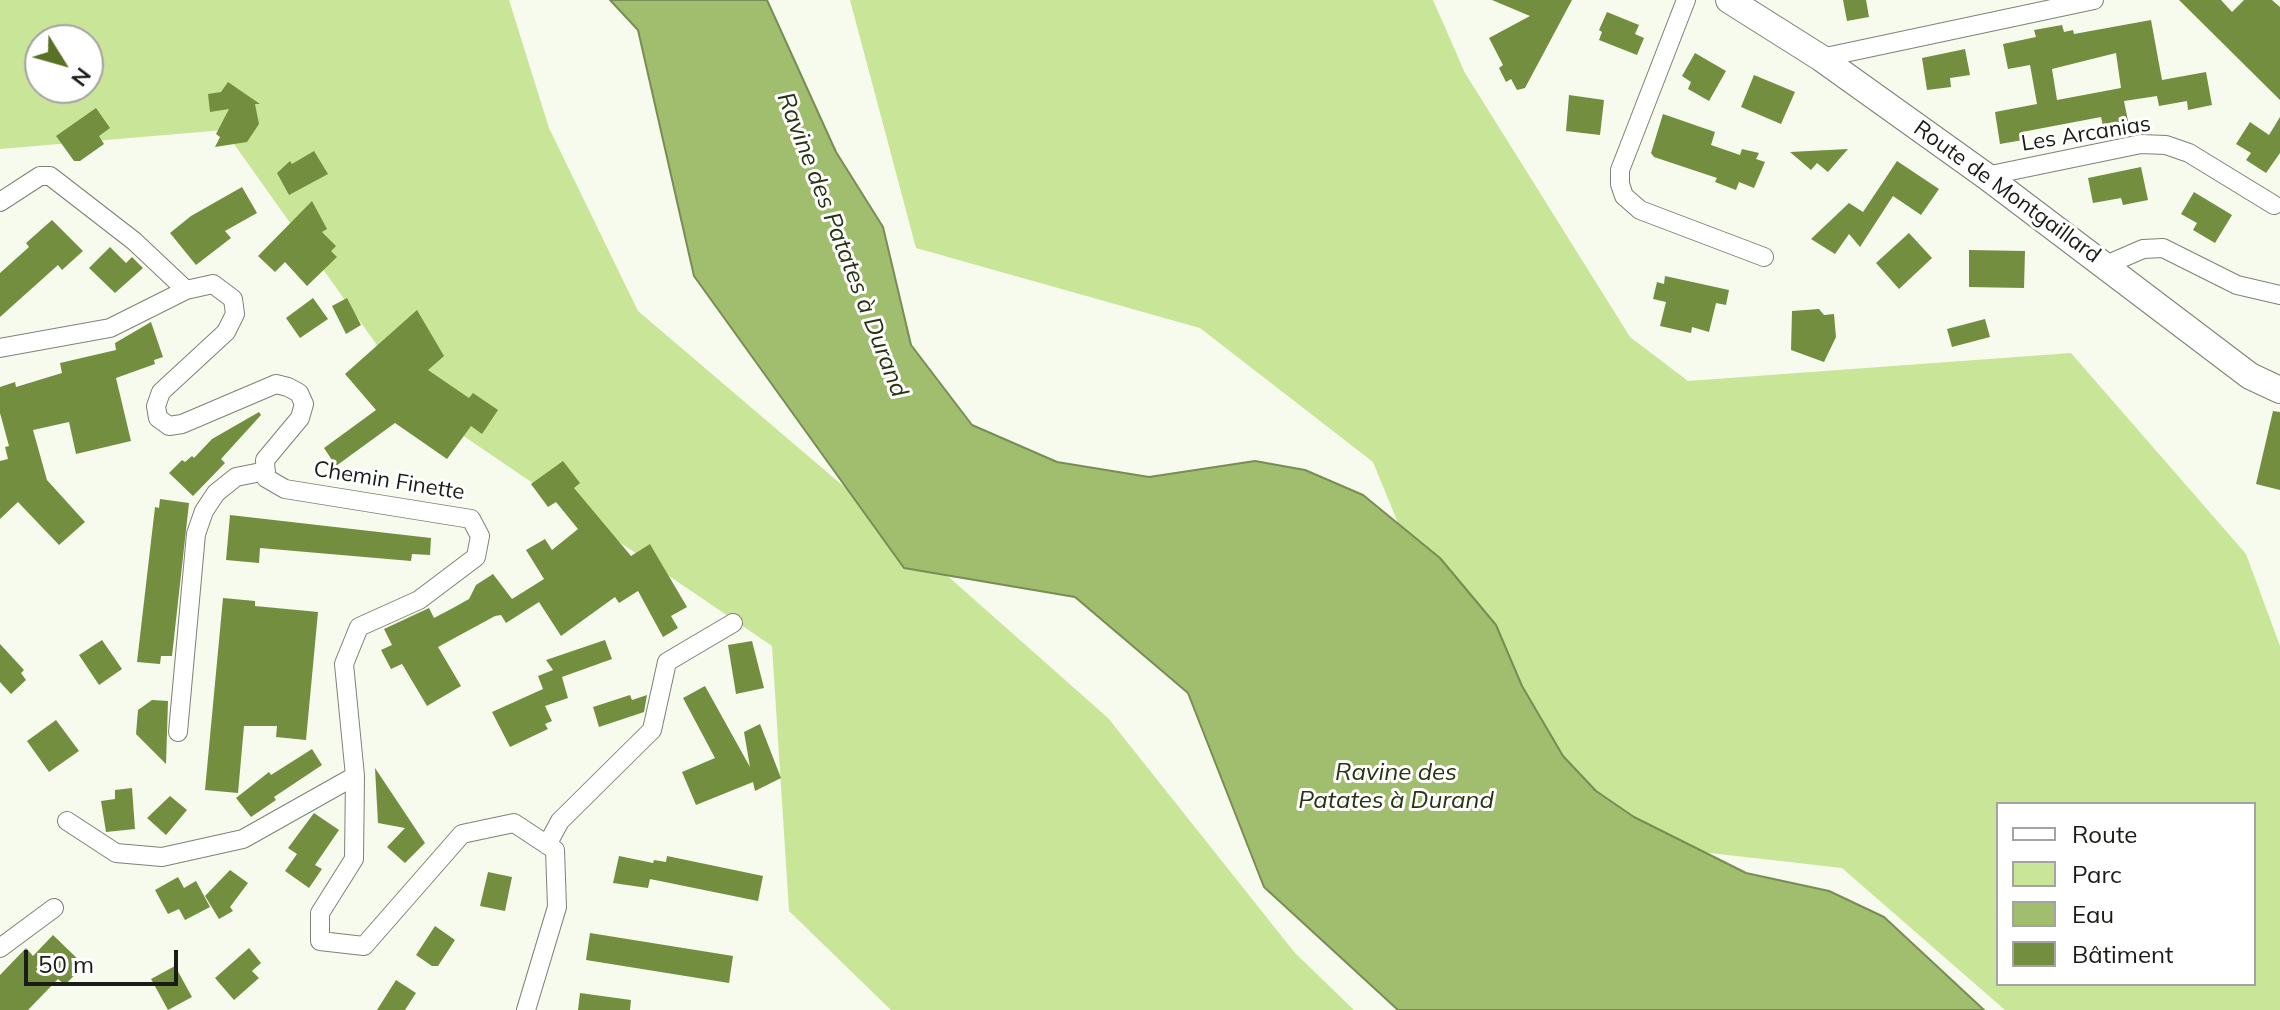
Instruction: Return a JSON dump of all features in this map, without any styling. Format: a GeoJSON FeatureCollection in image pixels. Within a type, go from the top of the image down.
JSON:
{"type":"FeatureCollection","features":[{"type":"Feature","properties":{"kind":"street"},"geometry":{"type":"LineString","coordinates":[[1686,0],[1620,170],[1620,184],[1624,196],[1640,210],[1764,257]]}},
{"type":"Feature","properties":{"kind":"street","name":"Route de Montgaillard"},"geometry":{"type":"LineString","coordinates":[[1729,0],[1821,58],[1986,176],[2250,376],[2280,390]]}},
{"type":"Feature","properties":{"kind":"street"},"geometry":{"type":"LineString","coordinates":[[1821,58],[2094,0]]}},
{"type":"Feature","properties":{"kind":"street","name":"Les Arcanias"},"geometry":{"type":"LineString","coordinates":[[1986,176],[2141,144],[2166,145],[2189,153],[2274,205]]}},
{"type":"Feature","properties":{"kind":"street"},"geometry":{"type":"LineString","coordinates":[[0,202],[40,176],[50,176],[134,241],[186,290]]}},
{"type":"Feature","properties":{"kind":"street"},"geometry":{"type":"LineString","coordinates":[[2106,265],[2143,249],[2163,248],[2237,285],[2280,295]]}},
{"type":"Feature","properties":{"kind":"street"},"geometry":{"type":"LineString","coordinates":[[0,348],[110,328],[186,290],[213,284],[233,299],[235,314],[226,332],[161,392],[156,406],[158,418],[169,426],[182,424],[276,384],[299,393],[304,404],[300,418],[265,460],[266,471],[236,477],[216,493],[204,511],[196,534],[178,732]]}},
{"type":"Feature","properties":{"kind":"street","name":"Chemin Finette"},"geometry":{"type":"LineString","coordinates":[[266,471],[266,478],[285,489],[471,519],[480,536],[476,557],[419,600],[359,627],[344,664],[355,776],[354,859],[320,913],[320,941],[364,946],[462,834],[514,823],[547,845]]}},
{"type":"Feature","properties":{"kind":"street"},"geometry":{"type":"LineString","coordinates":[[526,1010],[557,907],[555,850],[547,845],[560,821],[652,730],[667,662],[733,623]]}},
{"type":"Feature","properties":{"kind":"street"},"geometry":{"type":"LineString","coordinates":[[67,821],[116,853],[162,857],[243,839],[355,776]]}},
{"type":"Feature","properties":{"kind":"street"},"geometry":{"type":"LineString","coordinates":[[0,948],[54,908]]}},
{"type":"Feature","properties":{"kind":"green space"},"geometry":{"type":"Polygon","coordinates":[[[0,0],[509,0],[549,128],[638,311],[916,548],[1108,718],[1295,953],[1354,1010],[891,1010],[789,911],[772,646],[421,407],[224,130],[0,149],[0,0]]]}},
{"type":"Feature","properties":{"kind":"green space"},"geometry":{"type":"Polygon","coordinates":[[[850,0],[1433,0],[1465,73],[1630,337],[1688,381],[2071,353],[2246,554],[2280,646],[2280,1010],[2005,1010],[1842,868],[1525,832],[1373,462],[1200,328],[916,248],[850,0]]]}},
{"type":"Feature","properties":{"kind":"water","name":"Ravine des Patates à Durand"},"geometry":{"type":"Polygon","coordinates":[[[610,0],[767,0],[836,152],[883,227],[911,345],[972,425],[1057,462],[1149,477],[1255,461],[1305,470],[1363,495],[1440,558],[1496,625],[1522,686],[1563,756],[1596,791],[1634,817],[1746,873],[1829,891],[1884,917],[1984,1010],[1398,1010],[1264,887],[1188,693],[1075,597],[904,568],[694,276],[638,30],[610,0]]]}},
{"type":"Feature","properties":{"kind":"building"},"geometry":{"type":"Polygon","coordinates":[[[1492,0],[1572,0],[1525,88],[1517,90],[1511,79],[1506,82],[1499,68],[1503,65],[1489,38],[1530,16],[1492,0]]]}},
{"type":"Feature","properties":{"kind":"building"},"geometry":{"type":"Polygon","coordinates":[[[1843,0],[1866,0],[1869,17],[1847,21],[1843,0]]]}},
{"type":"Feature","properties":{"kind":"building"},"geometry":{"type":"Polygon","coordinates":[[[2179,0],[2221,0],[2232,12],[2244,0],[2272,0],[2280,7],[2280,100],[2179,0]]]}},
{"type":"Feature","properties":{"kind":"building"},"geometry":{"type":"Polygon","coordinates":[[[1607,12],[1639,25],[1635,34],[1644,38],[1637,55],[1599,40],[1602,32],[1599,30],[1607,12]]]}},
{"type":"Feature","properties":{"kind":"building"},"geometry":{"type":"Polygon","coordinates":[[[2151,20],[2162,80],[2206,72],[2212,105],[2188,110],[2187,101],[2159,106],[2157,96],[2124,101],[2128,121],[2103,126],[2101,117],[2022,132],[2023,140],[2000,144],[1995,112],[2037,104],[2030,65],[2008,69],[2003,44],[2036,37],[2034,30],[2062,25],[2064,32],[2073,30],[2074,34],[2151,20]],[[2116,53],[2052,69],[2057,100],[2121,88],[2116,53]]]}},
{"type":"Feature","properties":{"kind":"building"},"geometry":{"type":"Polygon","coordinates":[[[1965,49],[1970,75],[1950,78],[1951,87],[1927,90],[1922,58],[1965,49]]]}},
{"type":"Feature","properties":{"kind":"building"},"geometry":{"type":"Polygon","coordinates":[[[1695,53],[1726,71],[1709,101],[1688,89],[1691,82],[1682,76],[1695,53]]]}},
{"type":"Feature","properties":{"kind":"building"},"geometry":{"type":"Polygon","coordinates":[[[1754,75],[1795,92],[1781,124],[1741,107],[1754,75]]]}},
{"type":"Feature","properties":{"kind":"building"},"geometry":{"type":"Polygon","coordinates":[[[228,82],[260,104],[255,104],[259,124],[247,142],[215,147],[220,137],[216,134],[229,109],[210,112],[208,94],[221,92],[228,82]]]}},
{"type":"Feature","properties":{"kind":"building"},"geometry":{"type":"Polygon","coordinates":[[[1569,95],[1604,100],[1600,135],[1566,131],[1569,95]]]}},
{"type":"Feature","properties":{"kind":"building"},"geometry":{"type":"Polygon","coordinates":[[[96,108],[110,128],[99,136],[104,144],[80,161],[74,161],[56,136],[96,108]]]}},
{"type":"Feature","properties":{"kind":"building"},"geometry":{"type":"Polygon","coordinates":[[[1663,114],[1715,132],[1711,145],[1740,155],[1742,149],[1759,153],[1756,159],[1765,162],[1754,188],[1739,182],[1736,190],[1715,182],[1717,178],[1654,157],[1651,153],[1663,114]]]}},
{"type":"Feature","properties":{"kind":"building"},"geometry":{"type":"Polygon","coordinates":[[[2280,117],[2280,153],[2266,173],[2246,160],[2251,153],[2236,144],[2250,122],[2269,135],[2280,117]]]}},
{"type":"Feature","properties":{"kind":"building"},"geometry":{"type":"Polygon","coordinates":[[[1848,149],[1828,172],[1817,163],[1811,170],[1790,152],[1848,149]]]}},
{"type":"Feature","properties":{"kind":"building"},"geometry":{"type":"Polygon","coordinates":[[[314,151],[328,174],[289,195],[277,173],[290,161],[292,164],[314,151]]]}},
{"type":"Feature","properties":{"kind":"building"},"geometry":{"type":"Polygon","coordinates":[[[1897,161],[1939,189],[1921,215],[1893,196],[1860,247],[1849,234],[1835,254],[1811,239],[1849,203],[1863,212],[1897,161]]]}},
{"type":"Feature","properties":{"kind":"building"},"geometry":{"type":"Polygon","coordinates":[[[2141,167],[2148,200],[2123,205],[2121,198],[2093,203],[2088,178],[2141,167]]]}},
{"type":"Feature","properties":{"kind":"building"},"geometry":{"type":"Polygon","coordinates":[[[242,187],[257,213],[225,231],[231,238],[196,265],[170,233],[191,216],[242,187]]]}},
{"type":"Feature","properties":{"kind":"building"},"geometry":{"type":"Polygon","coordinates":[[[2194,192],[2232,215],[2215,243],[2193,230],[2197,223],[2181,214],[2194,192]]]}},
{"type":"Feature","properties":{"kind":"building"},"geometry":{"type":"Polygon","coordinates":[[[312,201],[327,229],[322,232],[336,246],[331,251],[337,257],[307,286],[285,262],[275,272],[258,256],[312,201]]]}},
{"type":"Feature","properties":{"kind":"building"},"geometry":{"type":"Polygon","coordinates":[[[52,220],[83,251],[62,270],[58,265],[0,317],[0,273],[29,247],[26,243],[52,220]]]}},
{"type":"Feature","properties":{"kind":"building"},"geometry":{"type":"Polygon","coordinates":[[[1909,233],[1932,258],[1899,289],[1876,263],[1909,233]]]}},
{"type":"Feature","properties":{"kind":"building"},"geometry":{"type":"Polygon","coordinates":[[[110,247],[126,263],[132,257],[143,268],[115,293],[89,268],[110,247]]]}},
{"type":"Feature","properties":{"kind":"building"},"geometry":{"type":"Polygon","coordinates":[[[1969,250],[2025,251],[2024,288],[1969,287],[1969,250]]]}},
{"type":"Feature","properties":{"kind":"building"},"geometry":{"type":"Polygon","coordinates":[[[1665,276],[1729,290],[1726,305],[1716,303],[1709,332],[1692,327],[1691,333],[1660,326],[1666,302],[1653,299],[1657,282],[1664,284],[1665,276]]]}},
{"type":"Feature","properties":{"kind":"building"},"geometry":{"type":"Polygon","coordinates":[[[313,298],[328,319],[300,338],[286,318],[313,298]]]}},
{"type":"Feature","properties":{"kind":"building"},"geometry":{"type":"Polygon","coordinates":[[[347,298],[361,325],[346,334],[332,306],[347,298]]]}},
{"type":"Feature","properties":{"kind":"building"},"geometry":{"type":"Polygon","coordinates":[[[1819,309],[1824,315],[1834,314],[1836,337],[1824,362],[1791,350],[1792,311],[1819,309]]]}},
{"type":"Feature","properties":{"kind":"building"},"geometry":{"type":"Polygon","coordinates":[[[417,310],[444,356],[428,370],[469,398],[473,393],[498,410],[482,434],[471,426],[447,459],[395,423],[336,466],[324,448],[376,410],[345,374],[417,310]]]}},
{"type":"Feature","properties":{"kind":"building"},"geometry":{"type":"Polygon","coordinates":[[[1985,319],[1990,337],[1952,347],[1947,329],[1985,319]]]}},
{"type":"Feature","properties":{"kind":"building"},"geometry":{"type":"Polygon","coordinates":[[[151,322],[163,357],[154,360],[155,364],[116,378],[131,441],[76,454],[69,422],[33,430],[47,480],[85,522],[59,545],[18,502],[0,519],[0,461],[8,459],[5,447],[9,446],[0,413],[0,387],[15,382],[16,387],[62,373],[60,363],[116,350],[115,343],[151,322]]]}},
{"type":"Feature","properties":{"kind":"building"},"geometry":{"type":"Polygon","coordinates":[[[2273,411],[2280,412],[2280,490],[2256,484],[2273,411]]]}},
{"type":"Feature","properties":{"kind":"building"},"geometry":{"type":"Polygon","coordinates":[[[259,412],[261,415],[221,459],[225,463],[193,496],[169,473],[182,460],[185,462],[192,456],[194,458],[212,439],[259,412]]]}},
{"type":"Feature","properties":{"kind":"building"},"geometry":{"type":"Polygon","coordinates":[[[563,461],[580,483],[574,488],[631,556],[650,544],[687,607],[671,616],[678,628],[663,637],[638,591],[619,603],[615,597],[561,636],[539,602],[506,623],[501,615],[495,616],[438,647],[461,686],[427,706],[402,664],[391,669],[381,650],[392,645],[384,629],[429,608],[434,618],[469,599],[476,585],[493,574],[512,599],[544,579],[526,550],[545,539],[552,550],[578,529],[556,502],[548,507],[531,484],[563,461]]]}},
{"type":"Feature","properties":{"kind":"building"},"geometry":{"type":"Polygon","coordinates":[[[160,499],[189,503],[172,656],[161,656],[160,664],[137,662],[155,507],[159,508],[160,499]]]}},
{"type":"Feature","properties":{"kind":"building"},"geometry":{"type":"Polygon","coordinates":[[[230,515],[431,538],[430,555],[412,554],[411,561],[260,548],[259,563],[226,560],[230,515]]]}},
{"type":"Feature","properties":{"kind":"building"},"geometry":{"type":"Polygon","coordinates":[[[223,598],[255,601],[255,606],[318,612],[306,740],[276,737],[277,726],[244,726],[238,793],[205,790],[223,598]]]}},
{"type":"Feature","properties":{"kind":"building"},"geometry":{"type":"Polygon","coordinates":[[[102,640],[122,669],[99,685],[79,655],[102,640]]]}},
{"type":"Feature","properties":{"kind":"building"},"geometry":{"type":"Polygon","coordinates":[[[605,640],[612,659],[562,677],[568,698],[545,706],[552,721],[545,724],[548,729],[510,747],[492,712],[543,689],[538,676],[553,670],[546,660],[605,640]]]}},
{"type":"Feature","properties":{"kind":"building"},"geometry":{"type":"Polygon","coordinates":[[[752,641],[764,688],[736,694],[728,645],[752,641]]]}},
{"type":"Feature","properties":{"kind":"building"},"geometry":{"type":"Polygon","coordinates":[[[0,644],[24,670],[21,673],[26,680],[11,694],[0,682],[0,644]]]}},
{"type":"Feature","properties":{"kind":"building"},"geometry":{"type":"Polygon","coordinates":[[[705,686],[750,767],[744,732],[760,724],[781,778],[755,791],[753,782],[696,805],[682,772],[715,758],[683,698],[705,686]]]}},
{"type":"Feature","properties":{"kind":"building"},"geometry":{"type":"Polygon","coordinates":[[[630,695],[632,700],[647,695],[644,712],[599,727],[593,707],[630,695]]]}},
{"type":"Feature","properties":{"kind":"building"},"geometry":{"type":"Polygon","coordinates":[[[152,700],[168,701],[166,764],[136,734],[138,710],[152,700]]]}},
{"type":"Feature","properties":{"kind":"building"},"geometry":{"type":"Polygon","coordinates":[[[56,720],[79,751],[49,772],[27,741],[56,720]]]}},
{"type":"Feature","properties":{"kind":"building"},"geometry":{"type":"Polygon","coordinates":[[[312,749],[322,765],[274,797],[276,800],[251,817],[236,798],[269,772],[271,775],[312,749]]]}},
{"type":"Feature","properties":{"kind":"building"},"geometry":{"type":"Polygon","coordinates":[[[375,768],[425,843],[405,863],[387,847],[405,828],[378,823],[375,768]]]}},
{"type":"Feature","properties":{"kind":"building"},"geometry":{"type":"Polygon","coordinates":[[[132,788],[135,829],[106,832],[101,801],[115,799],[115,790],[132,788]]]}},
{"type":"Feature","properties":{"kind":"building"},"geometry":{"type":"Polygon","coordinates":[[[170,796],[187,810],[166,835],[147,818],[170,796]]]}},
{"type":"Feature","properties":{"kind":"building"},"geometry":{"type":"Polygon","coordinates":[[[314,813],[339,830],[315,865],[322,869],[309,888],[285,871],[297,854],[288,848],[314,813]]]}},
{"type":"Feature","properties":{"kind":"building"},"geometry":{"type":"Polygon","coordinates":[[[619,856],[653,863],[654,860],[666,862],[667,856],[763,876],[758,901],[650,879],[648,888],[613,883],[619,856]]]}},
{"type":"Feature","properties":{"kind":"building"},"geometry":{"type":"Polygon","coordinates":[[[230,870],[248,883],[230,907],[233,911],[219,919],[205,896],[230,870]]]}},
{"type":"Feature","properties":{"kind":"building"},"geometry":{"type":"Polygon","coordinates":[[[488,872],[512,877],[505,911],[480,906],[488,872]]]}},
{"type":"Feature","properties":{"kind":"building"},"geometry":{"type":"Polygon","coordinates":[[[178,877],[184,888],[196,881],[210,907],[185,920],[179,909],[168,914],[155,890],[178,877]]]}},
{"type":"Feature","properties":{"kind":"building"},"geometry":{"type":"Polygon","coordinates":[[[435,926],[455,940],[438,966],[432,966],[416,955],[435,926]]]}},
{"type":"Feature","properties":{"kind":"building"},"geometry":{"type":"Polygon","coordinates":[[[590,933],[733,956],[729,983],[586,960],[590,933]]]}},
{"type":"Feature","properties":{"kind":"building"},"geometry":{"type":"Polygon","coordinates":[[[53,935],[84,965],[65,985],[58,979],[28,1010],[0,1010],[0,975],[26,948],[33,956],[53,935]]]}},
{"type":"Feature","properties":{"kind":"building"},"geometry":{"type":"Polygon","coordinates":[[[249,948],[261,963],[252,971],[259,978],[234,1000],[215,978],[249,948]]]}},
{"type":"Feature","properties":{"kind":"building"},"geometry":{"type":"Polygon","coordinates":[[[175,966],[192,997],[168,1010],[151,979],[175,966]]]}},
{"type":"Feature","properties":{"kind":"building"},"geometry":{"type":"Polygon","coordinates":[[[396,980],[416,993],[405,1010],[377,1010],[396,980]]]}},
{"type":"Feature","properties":{"kind":"building"},"geometry":{"type":"Polygon","coordinates":[[[580,993],[631,1000],[630,1010],[578,1010],[580,993]]]}}]}
